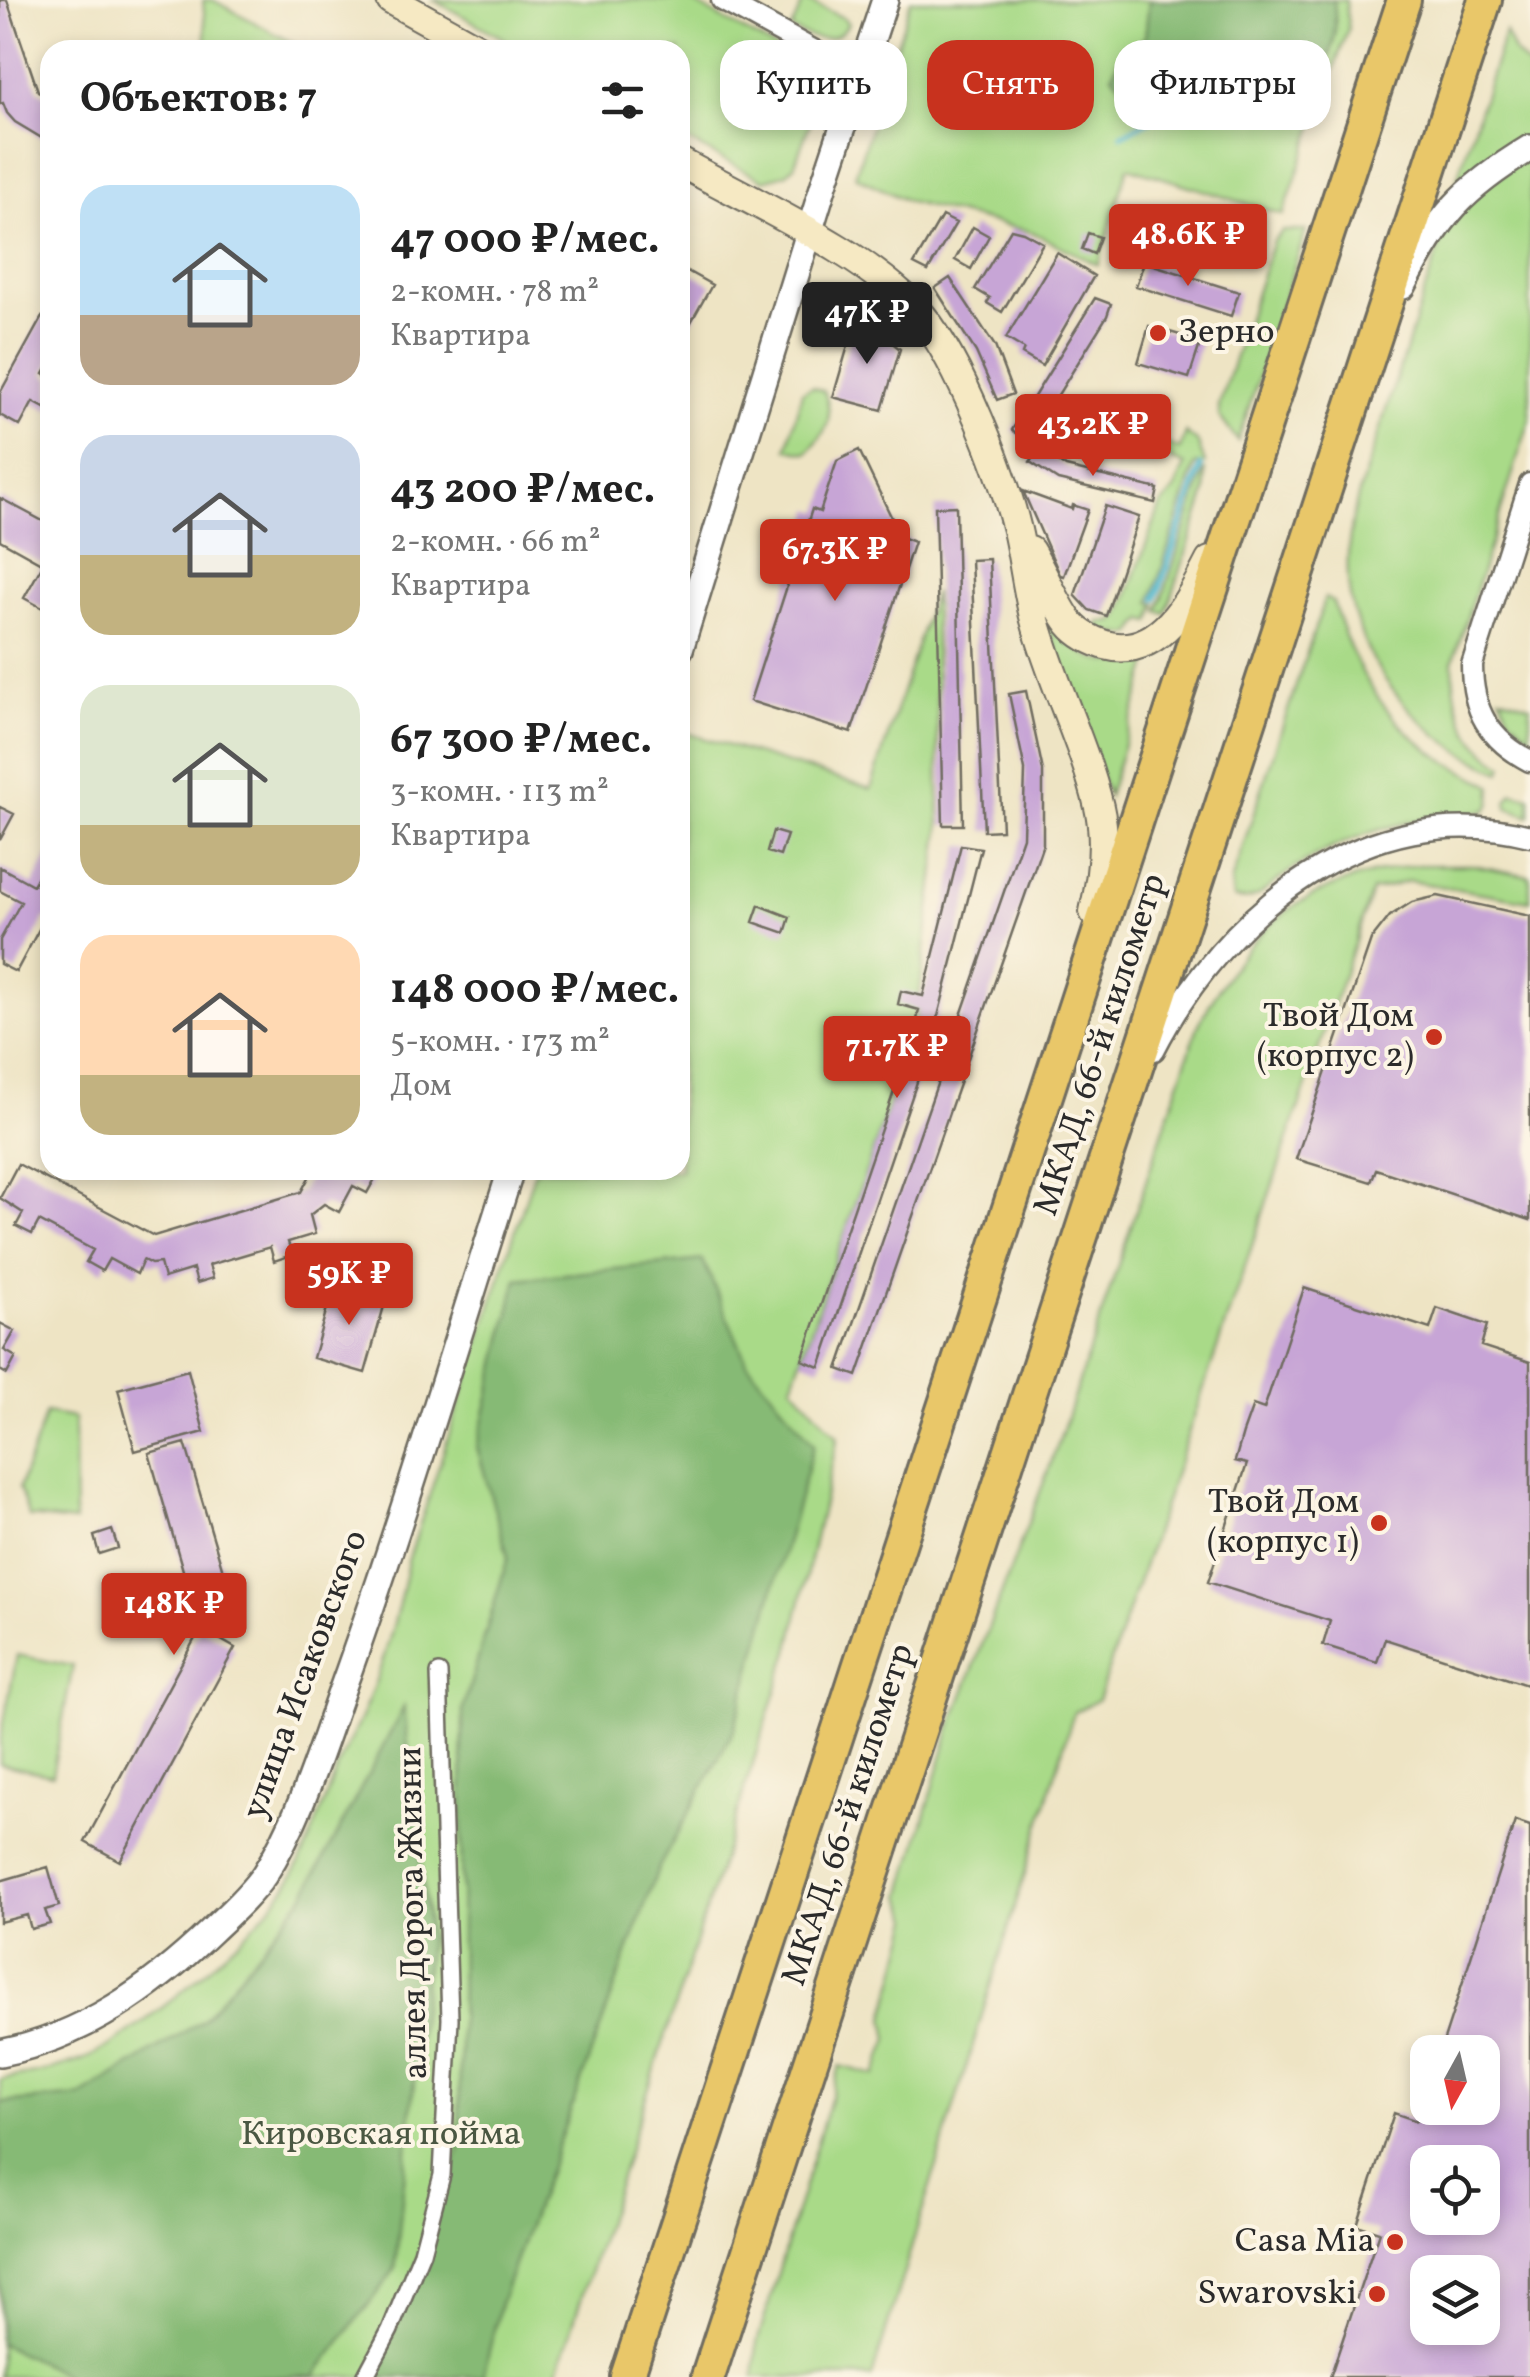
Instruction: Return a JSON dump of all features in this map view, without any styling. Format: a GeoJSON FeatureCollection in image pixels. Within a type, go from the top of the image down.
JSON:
{"type":"FeatureCollection","features":[{"type":"Feature","properties":{"kind":"highway","name":"МКАД, 66-й километр"},"geometry":{"type":"LineString","coordinates":[[627,2377],[1404,0]]}},
{"type":"Feature","properties":{"kind":"highway","name":"МКАД, 66-й километр"},"geometry":{"type":"LineString","coordinates":[[708,2377],[1485,0]]}},
{"type":"Feature","properties":{"kind":"main road"},"geometry":{"type":"LineString","coordinates":[[391,0],[463,40]]}},
{"type":"Feature","properties":{"kind":"main road"},"geometry":{"type":"LineString","coordinates":[[690,168],[894,287],[923,318],[946,354],[975,414],[1016,528],[1035,620],[1099,808],[1100,886],[1070,1021]]}},
{"type":"Feature","properties":{"kind":"main road"},"geometry":{"type":"LineString","coordinates":[[1016,528],[1068,622],[1086,638],[1110,646],[1138,646],[1160,634],[1192,596],[1236,511]]}},
{"type":"Feature","properties":{"kind":"street"},"geometry":{"type":"LineString","coordinates":[[722,0],[795,40]]}},
{"type":"Feature","properties":{"kind":"street"},"geometry":{"type":"LineString","coordinates":[[872,40],[885,0]]}},
{"type":"Feature","properties":{"kind":"street"},"geometry":{"type":"LineString","coordinates":[[690,617],[843,130]]}},
{"type":"Feature","properties":{"kind":"street"},"geometry":{"type":"LineString","coordinates":[[1361,376],[1390,311],[1443,216],[1492,172],[1530,148]]}},
{"type":"Feature","properties":{"kind":"street"},"geometry":{"type":"LineString","coordinates":[[1530,484],[1481,629],[1472,665],[1472,691],[1490,731],[1506,747],[1530,760]]}},
{"type":"Feature","properties":{"kind":"street"},"geometry":{"type":"LineString","coordinates":[[1119,1118],[1160,1038],[1209,962],[1254,913],[1297,881],[1355,852],[1420,832],[1476,828],[1530,836]]}},
{"type":"Feature","properties":{"kind":"street","name":"улица Исаковского"},"geometry":{"type":"LineString","coordinates":[[0,2053],[41,2044],[130,1999],[200,1942],[262,1878],[300,1805],[325,1737],[388,1555],[507,1180]]}},
{"type":"Feature","properties":{"kind":"street","name":"аллея Дорога Жизни"},"geometry":{"type":"LineString","coordinates":[[365,2377],[390,2330],[422,2252],[442,2175],[450,2018],[439,1673]]}},
{"type":"Feature","properties":{"kind":"green space"},"geometry":{"type":"Polygon","coordinates":[[[203,0],[213,0],[287,40],[206,40],[203,0]]]}},
{"type":"Feature","properties":{"kind":"green space"},"geometry":{"type":"Polygon","coordinates":[[[434,0],[688,0],[761,40],[720,40],[720,130],[807,130],[794,166],[786,174],[763,180],[690,142],[690,40],[506,40],[434,0]]]}},
{"type":"Feature","properties":{"kind":"green space"},"geometry":{"type":"Polygon","coordinates":[[[804,0],[844,18],[848,24],[830,38],[814,38],[791,29],[804,0]]]}},
{"type":"Feature","properties":{"kind":"green space"},"geometry":{"type":"Polygon","coordinates":[[[911,0],[1346,0],[1348,29],[1331,78],[1331,40],[1114,40],[1114,130],[1313,130],[1283,215],[1128,167],[1098,265],[1032,232],[909,202],[855,176],[870,130],[907,130],[907,40],[898,40],[911,0]]]}},
{"type":"Feature","properties":{"kind":"green space"},"geometry":{"type":"Polygon","coordinates":[[[1149,0],[1334,0],[1331,51],[1331,40],[1141,40],[1149,0]]]}},
{"type":"Feature","properties":{"kind":"green space"},"geometry":{"type":"Polygon","coordinates":[[[1505,32],[1514,52],[1530,69],[1530,136],[1461,181],[1457,179],[1505,32]]]}},
{"type":"Feature","properties":{"kind":"green space"},"geometry":{"type":"Polygon","coordinates":[[[1530,154],[1530,419],[1453,662],[1455,693],[1464,721],[1479,746],[1504,765],[1501,772],[1448,743],[1424,724],[1385,679],[1358,626],[1348,583],[1348,558],[1358,496],[1442,238],[1472,194],[1530,154]]]}},
{"type":"Feature","properties":{"kind":"green space"},"geometry":{"type":"Polygon","coordinates":[[[1283,231],[1306,231],[1238,441],[1219,416],[1219,405],[1273,241],[1283,231]]]}},
{"type":"Feature","properties":{"kind":"green space"},"geometry":{"type":"Polygon","coordinates":[[[812,387],[824,391],[829,410],[827,425],[807,453],[787,449],[802,392],[812,387]]]}},
{"type":"Feature","properties":{"kind":"green space"},"geometry":{"type":"Polygon","coordinates":[[[1114,407],[1144,418],[1138,434],[1180,449],[1186,433],[1198,443],[1205,463],[1195,465],[1151,602],[1156,604],[1151,622],[1143,620],[1131,635],[1097,632],[1100,622],[1113,622],[1120,616],[1160,507],[1175,489],[1185,465],[1095,428],[1102,410],[1111,413],[1114,407]]]}},
{"type":"Feature","properties":{"kind":"green space"},"geometry":{"type":"Polygon","coordinates":[[[1205,469],[1206,492],[1166,614],[1158,611],[1205,469]]]}},
{"type":"Feature","properties":{"kind":"green space","name":"Кировская пойма"},"geometry":{"type":"Polygon","coordinates":[[[934,592],[940,831],[915,1030],[792,1385],[838,1437],[790,1648],[556,2377],[0,2377],[0,2079],[82,2060],[132,2030],[224,1954],[289,1882],[377,1677],[408,1561],[532,1180],[690,1180],[690,734],[871,789],[934,592]]]}},
{"type":"Feature","properties":{"kind":"green space"},"geometry":{"type":"Polygon","coordinates":[[[1325,598],[1333,602],[1357,662],[1388,711],[1431,751],[1488,783],[1492,787],[1491,804],[1485,811],[1409,822],[1362,835],[1293,869],[1257,896],[1233,898],[1231,882],[1325,598]]]}},
{"type":"Feature","properties":{"kind":"green space"},"geometry":{"type":"Polygon","coordinates":[[[1046,621],[1069,643],[1093,657],[1119,662],[1151,657],[1108,796],[1046,621]]]}},
{"type":"Feature","properties":{"kind":"green space"},"geometry":{"type":"Polygon","coordinates":[[[1500,696],[1530,705],[1530,736],[1510,717],[1500,696]]]}},
{"type":"Feature","properties":{"kind":"green space"},"geometry":{"type":"Polygon","coordinates":[[[1513,793],[1530,797],[1530,816],[1508,808],[1507,801],[1513,793]]]}},
{"type":"Feature","properties":{"kind":"green space"},"geometry":{"type":"Polygon","coordinates":[[[1417,865],[1473,865],[1530,876],[1530,901],[1409,881],[1372,891],[1098,1700],[1074,1712],[872,2377],[754,2377],[757,2343],[840,2066],[875,2075],[889,2039],[885,2018],[911,1918],[902,1896],[950,1729],[1057,1447],[1198,1026],[1239,960],[1284,913],[1341,883],[1417,865]]]}},
{"type":"Feature","properties":{"kind":"green space"},"geometry":{"type":"Polygon","coordinates":[[[703,1260],[747,1363],[814,1444],[734,1730],[658,1869],[500,2304],[483,2377],[376,2377],[459,2150],[463,1709],[508,1557],[477,1447],[517,1279],[703,1260]]]}},
{"type":"Feature","properties":{"kind":"green space"},"geometry":{"type":"Polygon","coordinates":[[[46,1413],[74,1418],[75,1522],[29,1517],[19,1488],[46,1413]]]}},
{"type":"Feature","properties":{"kind":"green space"},"geometry":{"type":"Polygon","coordinates":[[[17,1655],[73,1666],[52,1775],[0,1764],[0,1741],[17,1655]]]}},
{"type":"Feature","properties":{"kind":"green space"},"geometry":{"type":"Polygon","coordinates":[[[404,1707],[429,1936],[395,2269],[314,2377],[70,2377],[0,2343],[0,2103],[81,2096],[203,2020],[304,1896],[404,1707]]]}},
{"type":"Feature","properties":{"kind":"building"},"geometry":{"type":"Polygon","coordinates":[[[0,0],[7,0],[40,92],[40,137],[15,122],[0,104],[0,0]]]}},
{"type":"Feature","properties":{"kind":"building"},"geometry":{"type":"Polygon","coordinates":[[[942,216],[956,223],[928,271],[914,264],[942,216]]]}},
{"type":"Feature","properties":{"kind":"building"},"geometry":{"type":"Polygon","coordinates":[[[973,227],[989,236],[971,269],[955,260],[973,227]]]}},
{"type":"Feature","properties":{"kind":"building"},"geometry":{"type":"Polygon","coordinates":[[[1011,229],[1043,243],[1002,312],[975,289],[1011,229]]]}},
{"type":"Feature","properties":{"kind":"building"},"geometry":{"type":"Polygon","coordinates":[[[1088,233],[1100,237],[1094,254],[1082,249],[1088,233]]]}},
{"type":"Feature","properties":{"kind":"building"},"geometry":{"type":"Polygon","coordinates":[[[1057,253],[1094,276],[1042,366],[1006,338],[1057,253]]]}},
{"type":"Feature","properties":{"kind":"building"},"geometry":{"type":"Polygon","coordinates":[[[1144,262],[1239,292],[1231,316],[1136,286],[1144,262]]]}},
{"type":"Feature","properties":{"kind":"building"},"geometry":{"type":"Polygon","coordinates":[[[690,273],[712,285],[690,324],[690,273]]]}},
{"type":"Feature","properties":{"kind":"building"},"geometry":{"type":"Polygon","coordinates":[[[950,278],[995,346],[1013,394],[997,400],[976,352],[935,288],[950,278]]]}},
{"type":"Feature","properties":{"kind":"building"},"geometry":{"type":"Polygon","coordinates":[[[1095,298],[1111,304],[1107,316],[1038,427],[1022,416],[1095,298]]]}},
{"type":"Feature","properties":{"kind":"building"},"geometry":{"type":"Polygon","coordinates":[[[857,315],[900,349],[882,410],[833,397],[857,315]]]}},
{"type":"Feature","properties":{"kind":"building"},"geometry":{"type":"Polygon","coordinates":[[[40,321],[40,406],[33,402],[20,426],[0,415],[0,393],[40,321]]]}},
{"type":"Feature","properties":{"kind":"building"},"geometry":{"type":"Polygon","coordinates":[[[1149,326],[1201,341],[1189,378],[1138,363],[1149,326]]]}},
{"type":"Feature","properties":{"kind":"building"},"geometry":{"type":"Polygon","coordinates":[[[1017,422],[1030,431],[1025,439],[1012,430],[1017,422]]]}},
{"type":"Feature","properties":{"kind":"building"},"geometry":{"type":"Polygon","coordinates":[[[1039,449],[1066,467],[1158,489],[1155,503],[1058,480],[1030,462],[1039,449]]]}},
{"type":"Feature","properties":{"kind":"building"},"geometry":{"type":"Polygon","coordinates":[[[859,450],[901,537],[914,542],[851,733],[750,701],[812,509],[820,512],[837,461],[859,450]]]}},
{"type":"Feature","properties":{"kind":"building"},"geometry":{"type":"Polygon","coordinates":[[[1023,491],[1072,509],[1073,505],[1088,510],[1064,576],[1060,575],[1023,491]]]}},
{"type":"Feature","properties":{"kind":"building"},"geometry":{"type":"Polygon","coordinates":[[[0,498],[40,520],[40,562],[0,540],[0,498]]]}},
{"type":"Feature","properties":{"kind":"building"},"geometry":{"type":"Polygon","coordinates":[[[956,506],[963,825],[943,825],[935,507],[956,506]]]}},
{"type":"Feature","properties":{"kind":"building"},"geometry":{"type":"Polygon","coordinates":[[[1105,506],[1139,517],[1106,616],[1089,610],[1075,595],[1105,506]]]}},
{"type":"Feature","properties":{"kind":"building"},"geometry":{"type":"Polygon","coordinates":[[[989,559],[1002,830],[984,831],[971,560],[989,559]]]}},
{"type":"Feature","properties":{"kind":"building"},"geometry":{"type":"Polygon","coordinates":[[[40,569],[40,607],[24,598],[40,569]]]}},
{"type":"Feature","properties":{"kind":"building"},"geometry":{"type":"Polygon","coordinates":[[[1026,691],[1043,771],[1043,844],[857,1376],[838,1369],[1023,837],[1025,770],[1009,694],[1026,691]]]}},
{"type":"Feature","properties":{"kind":"building"},"geometry":{"type":"Polygon","coordinates":[[[0,807],[14,814],[0,840],[0,807]]]}},
{"type":"Feature","properties":{"kind":"building"},"geometry":{"type":"Polygon","coordinates":[[[773,831],[787,835],[780,856],[767,852],[773,831]]]}},
{"type":"Feature","properties":{"kind":"building"},"geometry":{"type":"Polygon","coordinates":[[[961,845],[981,848],[934,1032],[820,1367],[802,1360],[915,1030],[919,1010],[898,1004],[901,991],[923,996],[961,845]]]}},
{"type":"Feature","properties":{"kind":"building"},"geometry":{"type":"Polygon","coordinates":[[[0,867],[33,885],[40,872],[40,927],[16,972],[0,964],[0,940],[21,902],[0,891],[0,867]]]}},
{"type":"Feature","properties":{"kind":"building","name":"Твой Дом (корпус 2)"},"geometry":{"type":"Polygon","coordinates":[[[1438,896],[1530,916],[1530,1220],[1376,1169],[1371,1182],[1296,1159],[1371,940],[1390,916],[1412,902],[1438,896]]]}},
{"type":"Feature","properties":{"kind":"building"},"geometry":{"type":"Polygon","coordinates":[[[759,905],[790,917],[785,933],[753,922],[759,905]]]}},
{"type":"Feature","properties":{"kind":"building"},"geometry":{"type":"Polygon","coordinates":[[[18,1164],[40,1176],[40,1180],[48,1180],[154,1236],[301,1192],[308,1180],[374,1180],[367,1193],[353,1186],[339,1212],[324,1204],[310,1215],[315,1234],[288,1242],[292,1255],[274,1261],[270,1247],[209,1265],[213,1278],[197,1283],[193,1269],[164,1278],[160,1263],[143,1260],[137,1274],[109,1259],[102,1271],[86,1262],[93,1250],[39,1221],[32,1234],[16,1226],[23,1213],[0,1198],[18,1164]]]}},
{"type":"Feature","properties":{"kind":"building"},"geometry":{"type":"Polygon","coordinates":[[[334,1283],[386,1299],[365,1373],[313,1358],[334,1283]]]}},
{"type":"Feature","properties":{"kind":"building","name":"Твой Дом (корпус 1)"},"geometry":{"type":"Polygon","coordinates":[[[1304,1288],[1430,1329],[1437,1308],[1487,1325],[1481,1346],[1530,1362],[1530,1686],[1385,1639],[1377,1662],[1323,1645],[1330,1621],[1208,1582],[1247,1464],[1235,1461],[1243,1433],[1253,1405],[1264,1409],[1304,1288]]]}},
{"type":"Feature","properties":{"kind":"building"},"geometry":{"type":"Polygon","coordinates":[[[0,1323],[15,1331],[4,1350],[16,1357],[7,1374],[0,1370],[0,1323]]]}},
{"type":"Feature","properties":{"kind":"building"},"geometry":{"type":"Polygon","coordinates":[[[188,1370],[204,1432],[135,1451],[118,1389],[188,1370]]]}},
{"type":"Feature","properties":{"kind":"building"},"geometry":{"type":"Polygon","coordinates":[[[185,1443],[237,1618],[202,1629],[235,1648],[120,1861],[85,1842],[200,1629],[149,1453],[185,1443]]]}},
{"type":"Feature","properties":{"kind":"building"},"geometry":{"type":"Polygon","coordinates":[[[112,1530],[118,1548],[99,1554],[94,1536],[112,1530]]]}},
{"type":"Feature","properties":{"kind":"building"},"geometry":{"type":"Polygon","coordinates":[[[1515,1821],[1530,1826],[1530,2377],[1330,2377],[1379,2232],[1357,2225],[1394,2113],[1410,2119],[1410,2125],[1500,2125],[1500,2035],[1446,2035],[1515,1821]]]}},
{"type":"Feature","properties":{"kind":"building"},"geometry":{"type":"Polygon","coordinates":[[[48,1867],[59,1906],[45,1910],[50,1924],[31,1929],[27,1915],[0,1922],[0,1881],[48,1867]]]}},
{"type":"Feature","properties":{"kind":"waterway"},"geometry":{"type":"LineString","coordinates":[[1122,135],[1131,130]]}},
{"type":"Feature","properties":{"kind":"waterway"},"geometry":{"type":"LineString","coordinates":[[1156,599],[1201,466]]}},
{"type":"Feature","properties":{"kind":"place","name":"Зерно"},"geometry":{"type":"Point","coordinates":[1158,333]}},
{"type":"Feature","properties":{"kind":"place","name":"Твой Дом (корпус 2)"},"geometry":{"type":"Point","coordinates":[1434,1037]}},
{"type":"Feature","properties":{"kind":"place","name":"Твой Дом (корпус 1)"},"geometry":{"type":"Point","coordinates":[1379,1523]}},
{"type":"Feature","properties":{"kind":"place","name":"Casa Mia"},"geometry":{"type":"Point","coordinates":[1395,2242]}},
{"type":"Feature","properties":{"kind":"place","name":"Swarovski"},"geometry":{"type":"Point","coordinates":[1377,2294]}}]}
